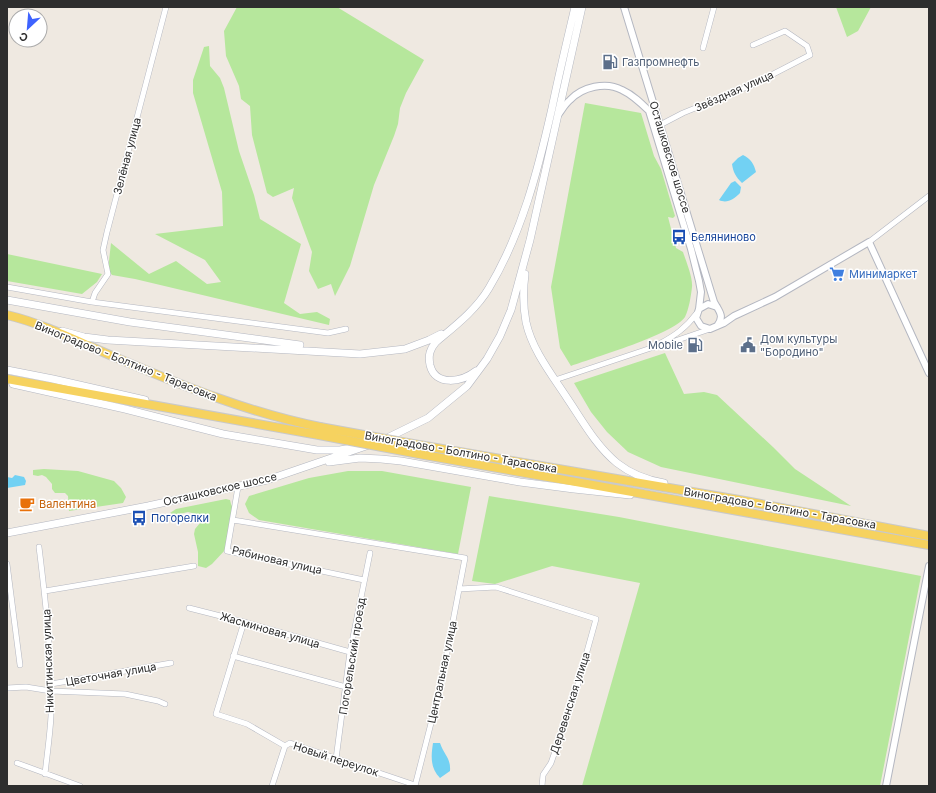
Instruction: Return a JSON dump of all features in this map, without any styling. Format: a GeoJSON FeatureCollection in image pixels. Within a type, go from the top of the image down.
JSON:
{"type":"FeatureCollection","features":[{"type":"Feature","properties":{"kind":"main road"},"geometry":{"type":"LineString","coordinates":[[487,359],[474,372],[462,379],[454,381],[445,380],[436,376],[432,371],[429,354],[436,342],[468,315],[489,289],[510,248],[528,202],[541,155],[575,7]]}},
{"type":"Feature","properties":{"kind":"main road"},"geometry":{"type":"LineString","coordinates":[[7,382],[125,409],[223,434],[295,448],[316,450],[340,450],[378,442],[428,418],[467,386],[487,359],[500,336],[511,310],[528,252],[582,7]]}},
{"type":"Feature","properties":{"kind":"main road"},"geometry":{"type":"LineString","coordinates":[[528,252],[524,284],[524,304],[526,323],[533,341],[555,380],[591,434],[606,452],[632,472],[651,481],[745,501]]}},
{"type":"Feature","properties":{"kind":"main road"},"geometry":{"type":"LineString","coordinates":[[7,300],[130,322],[360,354]]}},
{"type":"Feature","properties":{"kind":"main road","name":"Виноградово - Болтино - Тарасовка"},"geometry":{"type":"LineString","coordinates":[[7,316],[20,318],[50,329],[185,386],[320,431],[419,454],[929,545]]}},
{"type":"Feature","properties":{"kind":"main road"},"geometry":{"type":"LineString","coordinates":[[20,318],[84,337],[108,340],[360,354],[405,349],[429,340],[453,327]]}},
{"type":"Feature","properties":{"kind":"main road"},"geometry":{"type":"LineString","coordinates":[[7,370],[53,379],[222,418]]}},
{"type":"Feature","properties":{"kind":"main road","name":"Виноградово - Болтино - Тарасовка"},"geometry":{"type":"LineString","coordinates":[[7,379],[222,418],[413,444],[745,501],[929,536]]}},
{"type":"Feature","properties":{"kind":"main road","name":"Осташковское шоссе"},"geometry":{"type":"LineString","coordinates":[[7,533],[267,480],[378,442]]}},
{"type":"Feature","properties":{"kind":"main road"},"geometry":{"type":"LineString","coordinates":[[313,464],[360,458],[381,458],[566,488],[672,499]]}},
{"type":"Feature","properties":{"kind":"street","name":"Зелёная улица"},"geometry":{"type":"LineString","coordinates":[[92,302],[95,294],[108,274],[103,250],[166,7]]}},
{"type":"Feature","properties":{"kind":"street","name":"Осташковское шоссе"},"geometry":{"type":"LineString","coordinates":[[624,7],[719,309]]}},
{"type":"Feature","properties":{"kind":"street"},"geometry":{"type":"LineString","coordinates":[[703,48],[714,7]]}},
{"type":"Feature","properties":{"kind":"street","name":"Звёздная улица"},"geometry":{"type":"LineString","coordinates":[[660,125],[683,113],[752,86],[810,55],[807,46],[785,31],[753,45]]}},
{"type":"Feature","properties":{"kind":"street","name":"Осташковское шоссе"},"geometry":{"type":"LineString","coordinates":[[558,116],[570,100],[579,93],[591,87],[604,86],[621,89],[637,99],[649,111],[694,261],[700,292],[698,312]]}},
{"type":"Feature","properties":{"kind":"street"},"geometry":{"type":"LineString","coordinates":[[555,380],[713,328],[734,316],[775,297],[869,242],[929,196]]}},
{"type":"Feature","properties":{"kind":"street"},"geometry":{"type":"LineString","coordinates":[[869,242],[929,373]]}},
{"type":"Feature","properties":{"kind":"street"},"geometry":{"type":"LineString","coordinates":[[854,250],[866,250],[876,258]]}},
{"type":"Feature","properties":{"kind":"street"},"geometry":{"type":"LineString","coordinates":[[7,287],[92,302],[328,333],[346,328]]}},
{"type":"Feature","properties":{"kind":"street"},"geometry":{"type":"LineString","coordinates":[[651,348],[680,332],[698,312],[708,304],[719,309],[726,315],[734,316]]}},
{"type":"Feature","properties":{"kind":"street"},"geometry":{"type":"LineString","coordinates":[[713,328],[721,318],[719,309]]}},
{"type":"Feature","properties":{"kind":"street"},"geometry":{"type":"LineString","coordinates":[[698,312],[697,321],[701,326],[713,328]]}},
{"type":"Feature","properties":{"kind":"street","name":"Рябиновая улица"},"geometry":{"type":"LineString","coordinates":[[238,487],[228,551],[364,580]]}},
{"type":"Feature","properties":{"kind":"street","name":"Центральная улица"},"geometry":{"type":"LineString","coordinates":[[233,520],[465,558],[441,684],[415,785]]}},
{"type":"Feature","properties":{"kind":"street","name":"Никитинская улица"},"geometry":{"type":"LineString","coordinates":[[39,547],[45,591],[51,684],[45,774]]}},
{"type":"Feature","properties":{"kind":"street","name":"Погорельский проезд"},"geometry":{"type":"LineString","coordinates":[[336,759],[350,652],[370,553]]}},
{"type":"Feature","properties":{"kind":"street"},"geometry":{"type":"LineString","coordinates":[[7,564],[20,665]]}},
{"type":"Feature","properties":{"kind":"street"},"geometry":{"type":"LineString","coordinates":[[45,591],[194,566]]}},
{"type":"Feature","properties":{"kind":"street"},"geometry":{"type":"LineString","coordinates":[[886,786],[929,566]]}},
{"type":"Feature","properties":{"kind":"street","name":"Деревенская улица"},"geometry":{"type":"LineString","coordinates":[[459,590],[496,587],[596,618],[576,691],[551,763],[543,775],[542,786]]}},
{"type":"Feature","properties":{"kind":"street","name":"Жасминовая улица"},"geometry":{"type":"LineString","coordinates":[[189,608],[350,652]]}},
{"type":"Feature","properties":{"kind":"street","name":"Новый переулок"},"geometry":{"type":"LineString","coordinates":[[244,622],[216,714],[247,724],[285,746],[290,743],[415,785]]}},
{"type":"Feature","properties":{"kind":"street"},"geometry":{"type":"LineString","coordinates":[[233,656],[346,687]]}},
{"type":"Feature","properties":{"kind":"street","name":"Цветочная улица"},"geometry":{"type":"LineString","coordinates":[[51,684],[171,663]]}},
{"type":"Feature","properties":{"kind":"street"},"geometry":{"type":"LineString","coordinates":[[7,688],[26,687],[50,691],[125,694],[158,701],[165,704]]}},
{"type":"Feature","properties":{"kind":"street"},"geometry":{"type":"LineString","coordinates":[[272,786],[285,746]]}},
{"type":"Feature","properties":{"kind":"street"},"geometry":{"type":"LineString","coordinates":[[17,764],[80,786]]}},
{"type":"Feature","properties":{"kind":"green space"},"geometry":{"type":"Polygon","coordinates":[[[237,7],[337,7],[424,60],[406,93],[400,108],[398,124],[374,185],[350,266],[335,296],[331,284],[318,289],[309,271],[312,252],[292,198],[294,188],[273,197],[267,193],[252,135],[250,106],[241,99],[239,86],[226,56],[224,31],[237,7]]]}},
{"type":"Feature","properties":{"kind":"green space"},"geometry":{"type":"Polygon","coordinates":[[[836,7],[871,7],[858,31],[847,37],[836,7]]]}},
{"type":"Feature","properties":{"kind":"green space"},"geometry":{"type":"Polygon","coordinates":[[[209,46],[210,66],[220,78],[224,88],[239,151],[254,195],[260,219],[301,244],[284,303],[300,314],[317,312],[330,319],[329,325],[135,279],[112,275],[108,270],[111,243],[149,274],[176,261],[207,284],[221,282],[205,260],[155,234],[223,226],[222,192],[193,93],[193,80],[204,47],[209,46]]]}},
{"type":"Feature","properties":{"kind":"green space"},"geometry":{"type":"Polygon","coordinates":[[[585,103],[641,113],[654,156],[661,169],[675,216],[673,218],[668,217],[676,248],[683,252],[690,274],[692,287],[690,302],[685,317],[677,324],[650,338],[571,366],[560,348],[551,287],[585,103]]]}},
{"type":"Feature","properties":{"kind":"green space"},"geometry":{"type":"Polygon","coordinates":[[[7,254],[102,274],[97,282],[82,294],[7,281],[7,254]]]}},
{"type":"Feature","properties":{"kind":"green space"},"geometry":{"type":"Polygon","coordinates":[[[665,353],[684,394],[704,392],[717,395],[795,469],[851,506],[661,467],[628,452],[607,432],[591,412],[574,383],[665,353]]]}},
{"type":"Feature","properties":{"kind":"green space"},"geometry":{"type":"Polygon","coordinates":[[[44,469],[78,471],[114,481],[121,488],[126,497],[123,503],[69,511],[68,496],[65,493],[55,493],[52,489],[52,484],[46,477],[42,475],[33,475],[33,470],[44,469]]]}},
{"type":"Feature","properties":{"kind":"green space"},"geometry":{"type":"Polygon","coordinates":[[[348,471],[382,471],[471,487],[458,554],[259,520],[249,513],[245,504],[249,496],[309,478],[348,471]]]}},
{"type":"Feature","properties":{"kind":"green space"},"geometry":{"type":"Polygon","coordinates":[[[489,496],[619,517],[921,576],[880,786],[582,786],[640,583],[552,566],[495,584],[472,581],[489,496]]]}},
{"type":"Feature","properties":{"kind":"green space"},"geometry":{"type":"Polygon","coordinates":[[[226,499],[230,500],[235,513],[226,549],[212,564],[206,568],[198,566],[198,552],[194,534],[195,529],[200,523],[200,515],[188,512],[175,515],[170,513],[176,509],[226,499]]]}},
{"type":"Feature","properties":{"kind":"water"},"geometry":{"type":"Polygon","coordinates":[[[743,155],[752,162],[756,172],[742,183],[735,174],[732,164],[743,155]]]}},
{"type":"Feature","properties":{"kind":"water"},"geometry":{"type":"Polygon","coordinates":[[[735,181],[741,187],[740,193],[730,200],[719,200],[731,183],[735,181]]]}},
{"type":"Feature","properties":{"kind":"water"},"geometry":{"type":"Polygon","coordinates":[[[15,475],[24,477],[26,481],[25,485],[7,488],[7,477],[12,478],[15,475]]]}},
{"type":"Feature","properties":{"kind":"water"},"geometry":{"type":"Polygon","coordinates":[[[433,743],[440,743],[450,767],[450,771],[440,778],[433,766],[433,743]]]}},
{"type":"Feature","properties":{"kind":"place","name":"Газпромнефть"},"geometry":{"type":"Point","coordinates":[610,62]}},
{"type":"Feature","properties":{"kind":"place","name":"Беляниново"},"geometry":{"type":"Point","coordinates":[679,237]}},
{"type":"Feature","properties":{"kind":"place","name":"Минимаркет"},"geometry":{"type":"Point","coordinates":[837,274]}},
{"type":"Feature","properties":{"kind":"place","name":"Mobile"},"geometry":{"type":"Point","coordinates":[695,345]}},
{"type":"Feature","properties":{"kind":"place","name":"Дом культуры \"Бородино\""},"geometry":{"type":"Point","coordinates":[748,345]}},
{"type":"Feature","properties":{"kind":"place","name":"Валентина"},"geometry":{"type":"Point","coordinates":[27,504]}},
{"type":"Feature","properties":{"kind":"place","name":"Погорелки"},"geometry":{"type":"Point","coordinates":[139,518]}}]}
